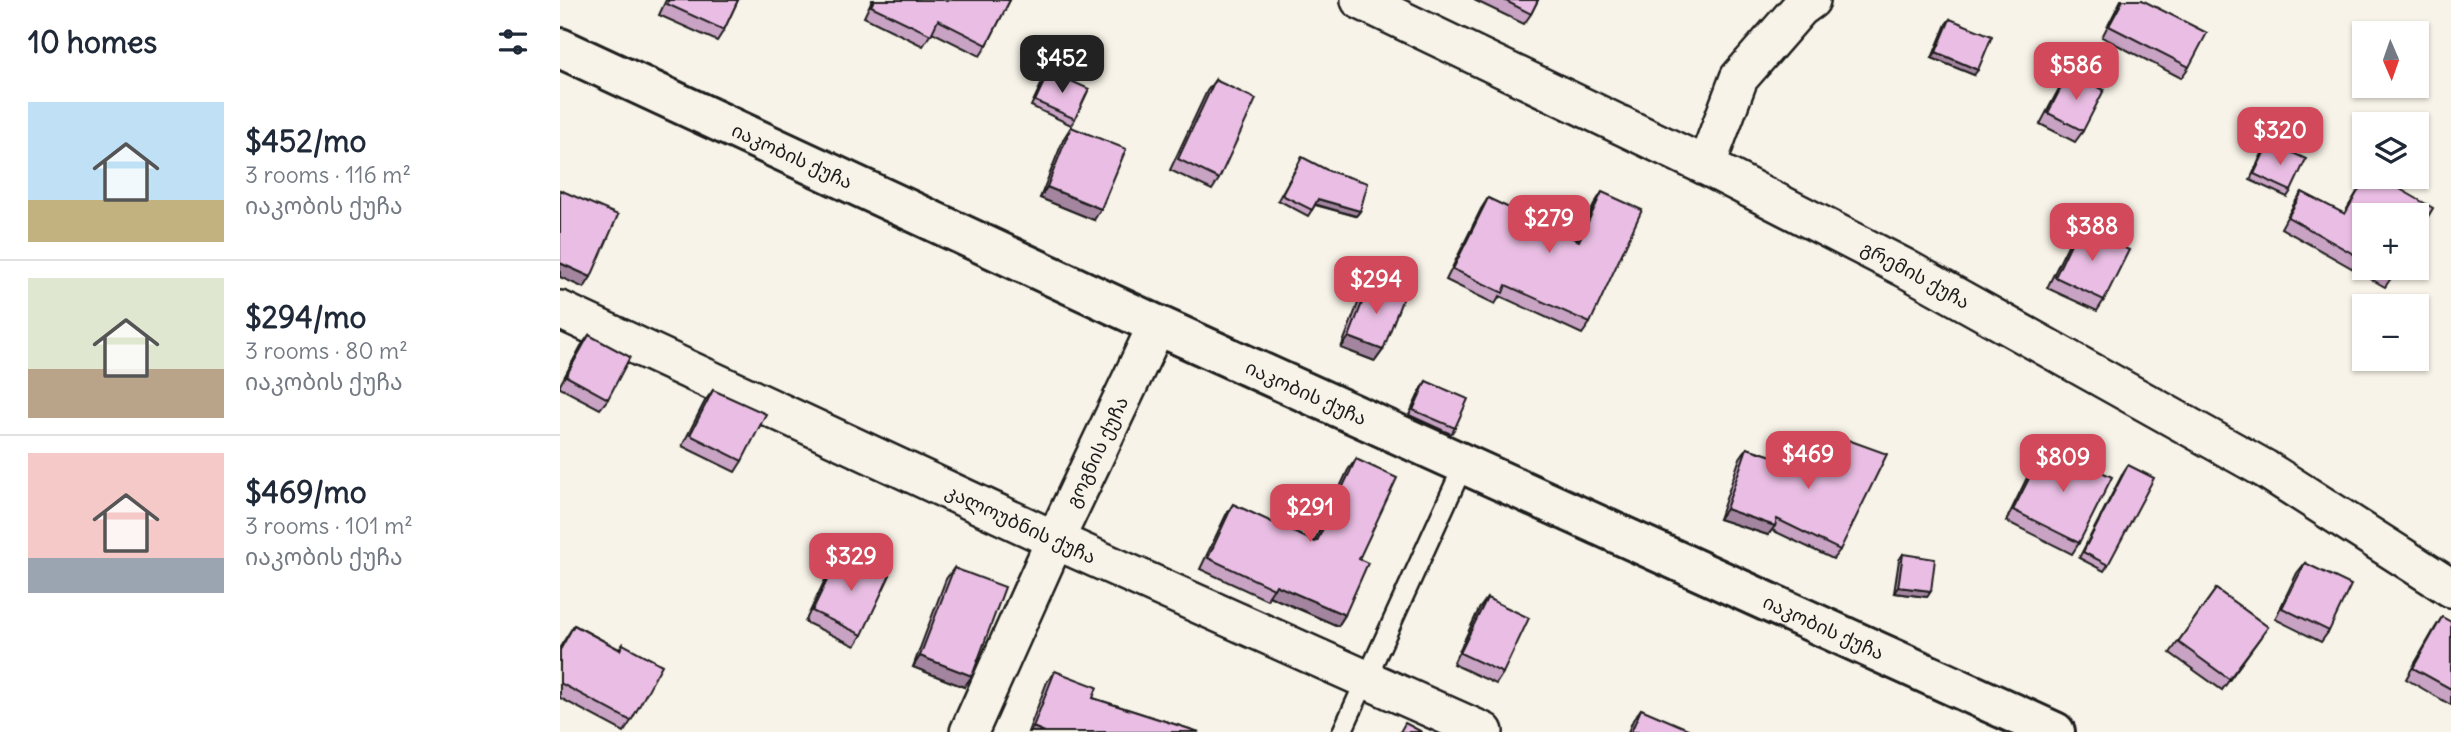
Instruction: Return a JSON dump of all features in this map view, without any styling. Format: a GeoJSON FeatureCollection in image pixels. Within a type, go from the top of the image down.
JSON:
{"type":"FeatureCollection","features":[{"type":"Feature","properties":{"kind":"street","name":"გრემის ქუჩა"},"geometry":{"type":"LineString","coordinates":[[1360,0],[1706,166],[1903,267],[2265,469],[2451,588]]}},
{"type":"Feature","properties":{"kind":"street"},"geometry":{"type":"LineString","coordinates":[[1706,166],[1739,78],[1811,0]]}},
{"type":"Feature","properties":{"kind":"street","name":"იაკობის ქუჩა"},"geometry":{"type":"LineString","coordinates":[[560,48],[1157,325],[2055,732]]}},
{"type":"Feature","properties":{"kind":"street","name":"კალოუბნის ქუჩა"},"geometry":{"type":"LineString","coordinates":[[560,310],[1055,540],[1484,732]]}},
{"type":"Feature","properties":{"kind":"street","name":"გოგნის ქუჩა"},"geometry":{"type":"LineString","coordinates":[[970,732],[1055,540],[1157,325]]}},
{"type":"Feature","properties":{"kind":"lane"},"geometry":{"type":"LineString","coordinates":[[1342,732],[1464,464]]}},
{"type":"Feature","properties":{"kind":"building"},"geometry":{"type":"Polygon","coordinates":[[[669,0],[738,0],[724,30],[667,4],[669,0]]]}},
{"type":"Feature","properties":{"kind":"building"},"geometry":{"type":"Polygon","coordinates":[[[874,0],[1010,0],[987,45],[938,20],[931,35],[871,6],[874,0]]]}},
{"type":"Feature","properties":{"kind":"building"},"geometry":{"type":"Polygon","coordinates":[[[1504,0],[1538,0],[1531,14],[1504,0]]]}},
{"type":"Feature","properties":{"kind":"building"},"geometry":{"type":"Polygon","coordinates":[[[2123,0],[2142,0],[2207,33],[2189,67],[2109,26],[2123,0]]]}},
{"type":"Feature","properties":{"kind":"building"},"geometry":{"type":"Polygon","coordinates":[[[1950,19],[1992,36],[1978,70],[1936,52],[1950,19]]]}},
{"type":"Feature","properties":{"kind":"building"},"geometry":{"type":"Polygon","coordinates":[[[1049,71],[1089,89],[1075,119],[1035,101],[1049,71]]]}},
{"type":"Feature","properties":{"kind":"building"},"geometry":{"type":"Polygon","coordinates":[[[2069,72],[2104,90],[2083,131],[2048,113],[2069,72]]]}},
{"type":"Feature","properties":{"kind":"building"},"geometry":{"type":"Polygon","coordinates":[[[1215,80],[1256,99],[1219,179],[1178,159],[1215,80]]]}},
{"type":"Feature","properties":{"kind":"building"},"geometry":{"type":"Polygon","coordinates":[[[1071,127],[1126,149],[1101,209],[1047,187],[1071,127]]]}},
{"type":"Feature","properties":{"kind":"building"},"geometry":{"type":"Polygon","coordinates":[[[2269,142],[2306,159],[2291,191],[2254,174],[2269,142]]]}},
{"type":"Feature","properties":{"kind":"building"},"geometry":{"type":"Polygon","coordinates":[[[1302,157],[1329,171],[1368,183],[1360,211],[1318,199],[1312,210],[1282,195],[1302,157]]]}},
{"type":"Feature","properties":{"kind":"building"},"geometry":{"type":"Polygon","coordinates":[[[2359,189],[2400,189],[2424,203],[2352,203],[2352,253],[2288,217],[2302,192],[2345,214],[2359,189]]]}},
{"type":"Feature","properties":{"kind":"building"},"geometry":{"type":"Polygon","coordinates":[[[560,190],[618,215],[591,277],[560,263],[560,190]]]}},
{"type":"Feature","properties":{"kind":"building"},"geometry":{"type":"Polygon","coordinates":[[[1602,192],[1642,210],[1590,323],[1506,285],[1503,293],[1453,269],[1488,198],[1579,241],[1602,192]]]}},
{"type":"Feature","properties":{"kind":"building"},"geometry":{"type":"Polygon","coordinates":[[[2079,227],[2129,250],[2104,300],[2055,277],[2079,227]]]}},
{"type":"Feature","properties":{"kind":"building"},"geometry":{"type":"Polygon","coordinates":[[[1370,282],[1404,295],[1383,350],[1349,337],[1370,282]]]}},
{"type":"Feature","properties":{"kind":"building"},"geometry":{"type":"Polygon","coordinates":[[[589,335],[630,357],[608,399],[566,376],[589,335]]]}},
{"type":"Feature","properties":{"kind":"building"},"geometry":{"type":"Polygon","coordinates":[[[1426,381],[1468,399],[1455,428],[1413,410],[1426,381]]]}},
{"type":"Feature","properties":{"kind":"building"},"geometry":{"type":"Polygon","coordinates":[[[713,390],[766,414],[742,461],[690,435],[713,390]]]}},
{"type":"Feature","properties":{"kind":"building"},"geometry":{"type":"Polygon","coordinates":[[[1837,436],[1887,454],[1840,550],[1777,519],[1775,526],[1726,509],[1747,448],[1824,473],[1837,436]]]}},
{"type":"Feature","properties":{"kind":"building"},"geometry":{"type":"Polygon","coordinates":[[[2046,445],[2112,477],[2079,543],[2013,510],[2046,445]]]}},
{"type":"Feature","properties":{"kind":"building"},"geometry":{"type":"Polygon","coordinates":[[[1356,459],[1397,478],[1359,559],[1368,563],[1345,615],[1276,585],[1274,589],[1208,558],[1233,504],[1317,541],[1356,459]]]}},
{"type":"Feature","properties":{"kind":"building"},"geometry":{"type":"Polygon","coordinates":[[[2128,465],[2154,478],[2108,565],[2083,552],[2128,465]]]}},
{"type":"Feature","properties":{"kind":"building"},"geometry":{"type":"Polygon","coordinates":[[[841,552],[890,575],[862,635],[812,611],[841,552]]]}},
{"type":"Feature","properties":{"kind":"building"},"geometry":{"type":"Polygon","coordinates":[[[1903,554],[1935,559],[1931,591],[1898,587],[1903,554]]]}},
{"type":"Feature","properties":{"kind":"building"},"geometry":{"type":"Polygon","coordinates":[[[2305,563],[2351,585],[2329,631],[2282,608],[2305,563]]]}},
{"type":"Feature","properties":{"kind":"building"},"geometry":{"type":"Polygon","coordinates":[[[954,568],[1005,587],[972,676],[920,656],[954,568]]]}},
{"type":"Feature","properties":{"kind":"building"},"geometry":{"type":"Polygon","coordinates":[[[2216,589],[2268,627],[2229,679],[2178,642],[2216,589]]]}},
{"type":"Feature","properties":{"kind":"building"},"geometry":{"type":"Polygon","coordinates":[[[1487,598],[1529,618],[1503,673],[1460,653],[1487,598]]]}},
{"type":"Feature","properties":{"kind":"building"},"geometry":{"type":"Polygon","coordinates":[[[2442,617],[2451,622],[2451,689],[2413,668],[2442,617]]]}},
{"type":"Feature","properties":{"kind":"building"},"geometry":{"type":"Polygon","coordinates":[[[574,625],[620,650],[623,644],[662,665],[631,721],[560,683],[560,650],[574,625]]]}},
{"type":"Feature","properties":{"kind":"building"},"geometry":{"type":"Polygon","coordinates":[[[1055,671],[1097,687],[1093,698],[1199,732],[1045,732],[1033,727],[1055,671]]]}},
{"type":"Feature","properties":{"kind":"building"},"geometry":{"type":"Polygon","coordinates":[[[1641,709],[1688,729],[1686,732],[1631,732],[1641,709]]]}},
{"type":"Feature","properties":{"kind":"building"},"geometry":{"type":"Polygon","coordinates":[[[1405,723],[1422,732],[1400,732],[1405,723]]]}}]}
